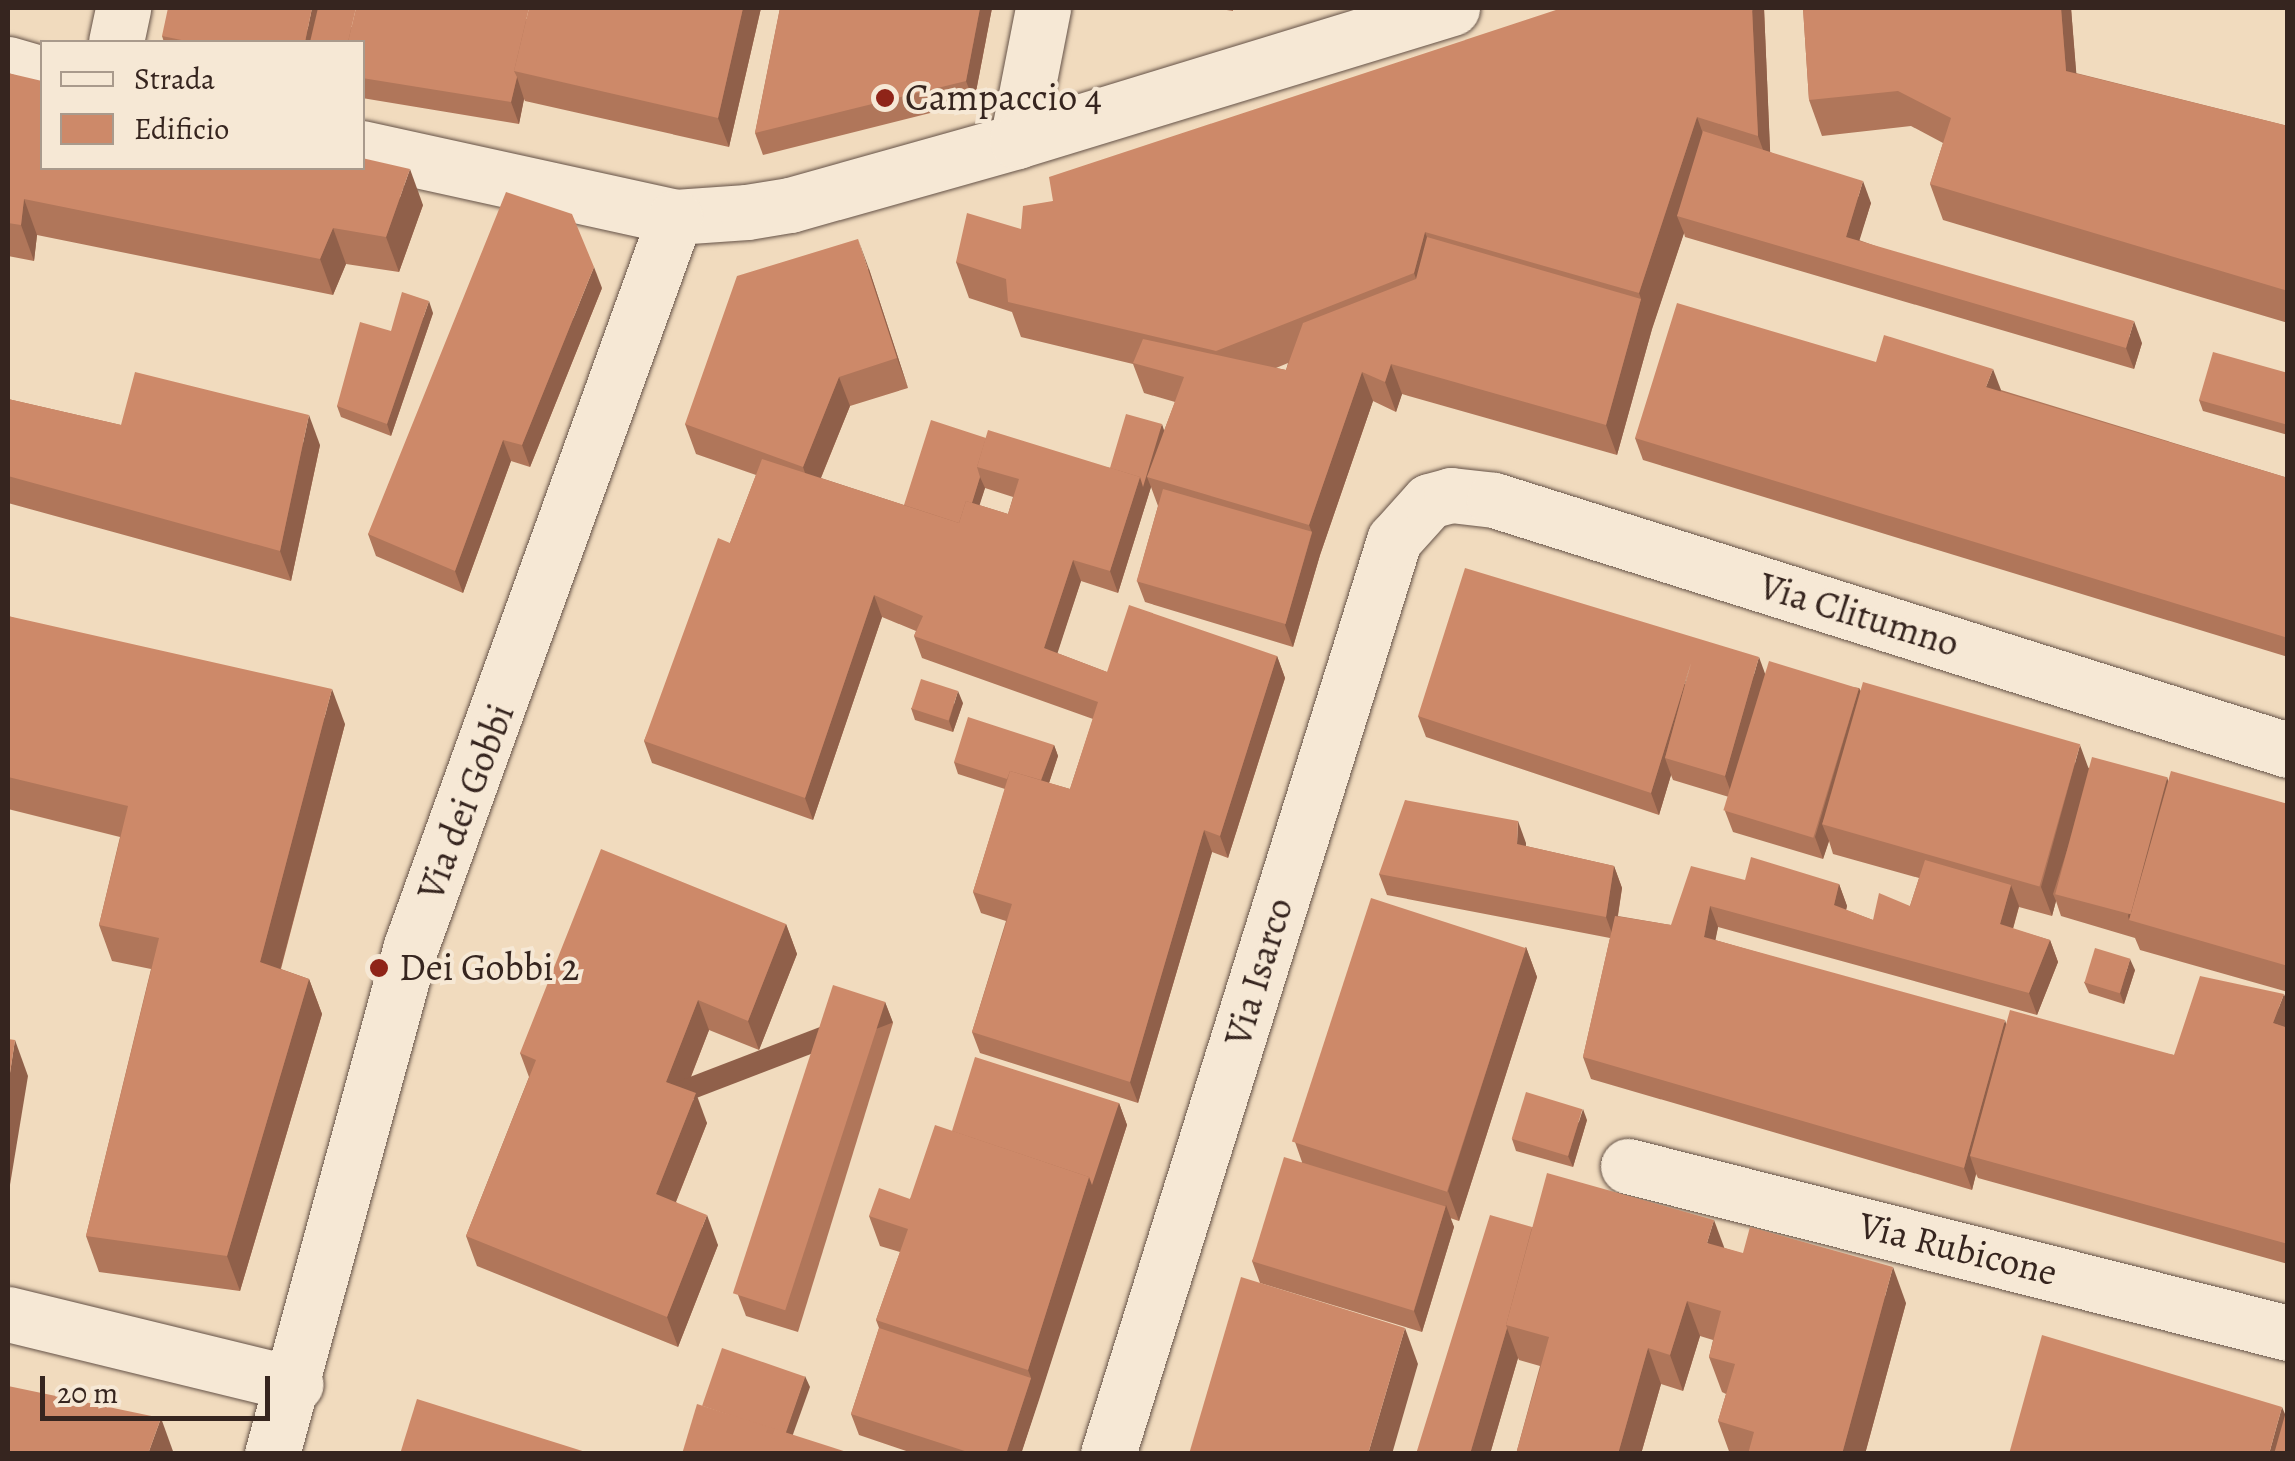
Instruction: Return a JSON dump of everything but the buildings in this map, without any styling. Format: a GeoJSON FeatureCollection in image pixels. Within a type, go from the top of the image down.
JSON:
{"type":"FeatureCollection","features":[{"type":"Feature","properties":{"kind":"street"},"geometry":{"type":"LineString","coordinates":[[116,40],[124,8]]}},
{"type":"Feature","properties":{"kind":"street"},"geometry":{"type":"LineString","coordinates":[[1018,140],[1043,8]]}},
{"type":"Feature","properties":{"kind":"street"},"geometry":{"type":"LineString","coordinates":[[365,149],[675,217],[790,205],[1452,8]]}},
{"type":"Feature","properties":{"kind":"street"},"geometry":{"type":"LineString","coordinates":[[8,64],[40,73]]}},
{"type":"Feature","properties":{"kind":"street","name":"Via dei Gobbi"},"geometry":{"type":"LineString","coordinates":[[272,1454],[296,1384],[412,946],[675,217]]}},
{"type":"Feature","properties":{"kind":"street","name":"Via Clitumno"},"geometry":{"type":"LineString","coordinates":[[1429,501],[1451,495],[1494,500],[2288,750]]}},
{"type":"Feature","properties":{"kind":"street","name":"Via Isarco"},"geometry":{"type":"LineString","coordinates":[[1108,1454],[1394,540],[1429,501]]}},
{"type":"Feature","properties":{"kind":"street","name":"Via Rubicone"},"geometry":{"type":"LineString","coordinates":[[1628,1166],[2288,1333]]}},
{"type":"Feature","properties":{"kind":"street"},"geometry":{"type":"LineString","coordinates":[[8,1314],[296,1384]]}},
{"type":"Feature","properties":{"kind":"place","name":"Campaccio 4"},"geometry":{"type":"Point","coordinates":[885,98]}},
{"type":"Feature","properties":{"kind":"place","name":"Dei Gobbi 2"},"geometry":{"type":"Point","coordinates":[379,968]}}]}
